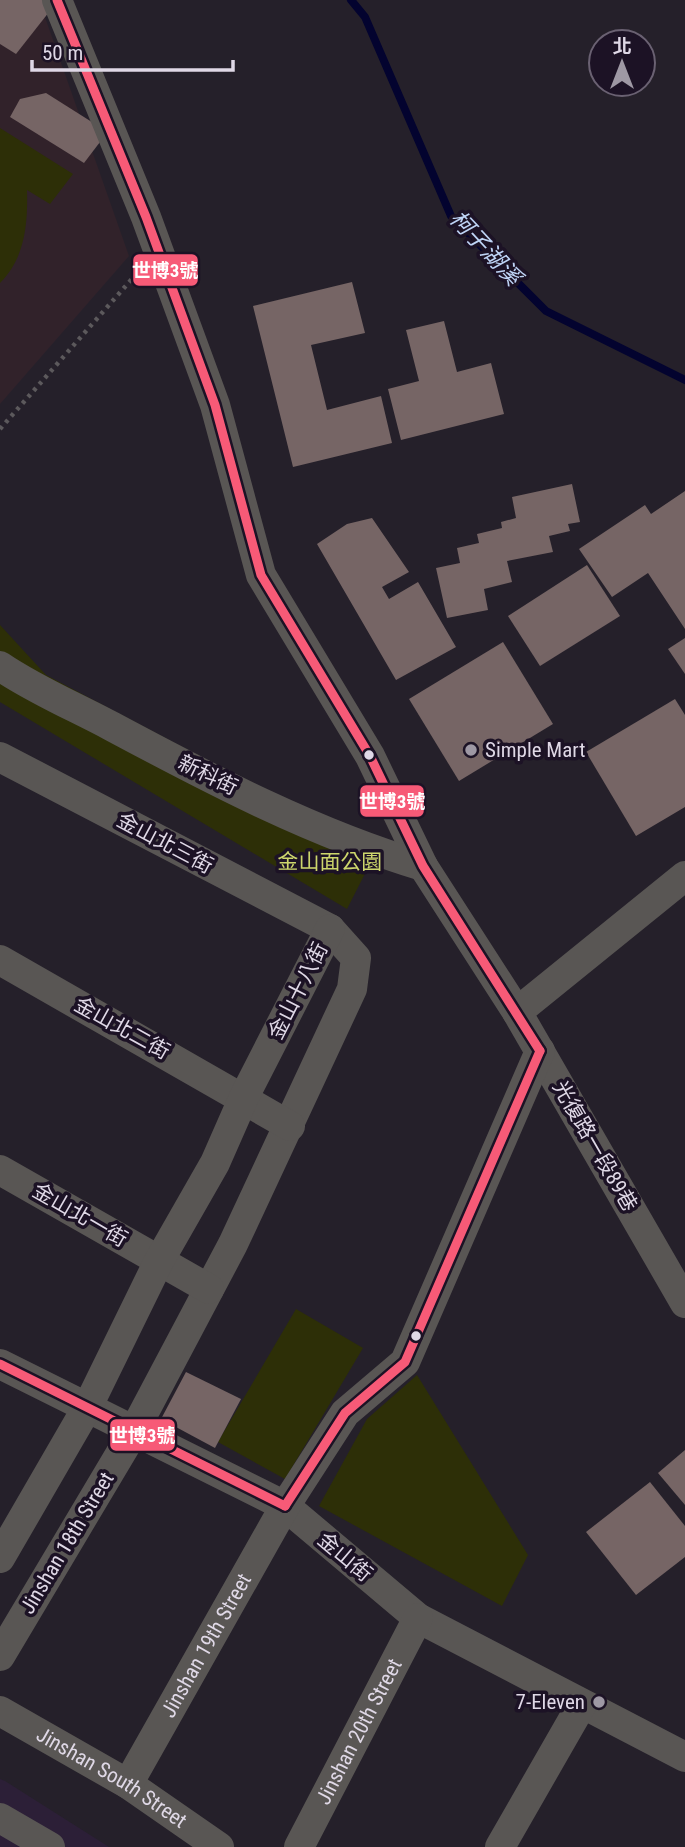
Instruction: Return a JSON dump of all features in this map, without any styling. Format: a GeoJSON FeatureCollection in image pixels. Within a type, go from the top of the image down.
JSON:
{"type":"FeatureCollection","features":[{"type":"Feature","properties":{"kind":"street","name":"光復路一段89巷"},"geometry":{"type":"LineString","coordinates":[[57,0],[158,251],[215,405],[261,575],[370,757],[423,866],[517,1012],[685,1303]]}},
{"type":"Feature","properties":{"kind":"street","name":"新科街"},"geometry":{"type":"LineString","coordinates":[[0,666],[153,748],[294,817],[368,850],[423,866]]}},
{"type":"Feature","properties":{"kind":"street","name":"金山北三街"},"geometry":{"type":"LineString","coordinates":[[0,757],[330,929]]}},
{"type":"Feature","properties":{"kind":"street"},"geometry":{"type":"LineString","coordinates":[[517,1012],[685,876]]}},
{"type":"Feature","properties":{"kind":"street","name":"金山十八街"},"geometry":{"type":"LineString","coordinates":[[88,1406],[159,1261],[215,1163],[244,1097],[330,929],[356,958],[352,989],[290,1126],[209,1289],[134,1431]]}},
{"type":"Feature","properties":{"kind":"street","name":"金山北二街"},"geometry":{"type":"LineString","coordinates":[[0,960],[244,1097],[290,1126]]}},
{"type":"Feature","properties":{"kind":"street","name":"Jinshan 19th Street"},"geometry":{"type":"LineString","coordinates":[[128,1784],[285,1506],[345,1413],[405,1362],[540,1051]]}},
{"type":"Feature","properties":{"kind":"street","name":"金山北一街"},"geometry":{"type":"LineString","coordinates":[[0,1170],[209,1289]]}},
{"type":"Feature","properties":{"kind":"street","name":"金山街"},"geometry":{"type":"LineString","coordinates":[[0,1364],[285,1506],[418,1618],[685,1757]]}},
{"type":"Feature","properties":{"kind":"street"},"geometry":{"type":"LineString","coordinates":[[0,1558],[88,1406]]}},
{"type":"Feature","properties":{"kind":"street","name":"Jinshan 18th Street"},"geometry":{"type":"LineString","coordinates":[[0,1656],[134,1431]]}},
{"type":"Feature","properties":{"kind":"street","name":"Jinshan 20th Street"},"geometry":{"type":"LineString","coordinates":[[299,1847],[418,1618]]}},
{"type":"Feature","properties":{"kind":"street"},"geometry":{"type":"LineString","coordinates":[[500,1847],[582,1704]]}},
{"type":"Feature","properties":{"kind":"street","name":"Jinshan South Street"},"geometry":{"type":"LineString","coordinates":[[0,1711],[128,1784],[219,1847]]}},
{"type":"Feature","properties":{"kind":"street"},"geometry":{"type":"LineString","coordinates":[[0,1818],[50,1847]]}},
{"type":"Feature","properties":{"kind":"path"},"geometry":{"type":"LineString","coordinates":[[0,429],[158,251]]}},
{"type":"Feature","properties":{"kind":"shaded area"},"geometry":{"type":"Polygon","coordinates":[[[0,0],[39,0],[129,256],[0,404],[0,0]]]}},
{"type":"Feature","properties":{"kind":"shaded area"},"geometry":{"type":"Polygon","coordinates":[[[0,1779],[5,1781],[109,1847],[0,1847],[0,1779]]]}},
{"type":"Feature","properties":{"kind":"green space"},"geometry":{"type":"Polygon","coordinates":[[[0,128],[73,174],[50,204],[27,190],[27,215],[20,252],[0,283],[0,128]]]}},
{"type":"Feature","properties":{"kind":"green space","name":"金山面公園"},"geometry":{"type":"Polygon","coordinates":[[[0,625],[46,675],[377,850],[347,909],[0,702],[0,625]]]}},
{"type":"Feature","properties":{"kind":"green space"},"geometry":{"type":"Polygon","coordinates":[[[296,1309],[363,1348],[285,1479],[218,1442],[296,1309]]]}},
{"type":"Feature","properties":{"kind":"green space"},"geometry":{"type":"Polygon","coordinates":[[[417,1375],[528,1555],[502,1606],[319,1506],[367,1419],[417,1375]]]}},
{"type":"Feature","properties":{"kind":"building"},"geometry":{"type":"Polygon","coordinates":[[[0,0],[43,0],[53,7],[16,54],[0,44],[0,0]]]}},
{"type":"Feature","properties":{"kind":"building"},"geometry":{"type":"Polygon","coordinates":[[[46,93],[95,124],[100,142],[84,163],[10,117],[20,99],[46,93]]]}},
{"type":"Feature","properties":{"kind":"building"},"geometry":{"type":"Polygon","coordinates":[[[352,282],[365,333],[311,345],[327,410],[381,396],[392,443],[293,467],[253,306],[352,282]]]}},
{"type":"Feature","properties":{"kind":"building"},"geometry":{"type":"Polygon","coordinates":[[[444,321],[457,372],[491,363],[504,414],[401,440],[388,389],[419,381],[406,330],[444,321]]]}},
{"type":"Feature","properties":{"kind":"building"},"geometry":{"type":"Polygon","coordinates":[[[572,484],[580,522],[568,524],[570,531],[549,536],[553,552],[507,561],[512,582],[484,589],[488,610],[447,618],[436,568],[460,563],[457,548],[479,543],[477,534],[502,528],[501,522],[516,518],[512,497],[572,484]]]}},
{"type":"Feature","properties":{"kind":"building"},"geometry":{"type":"Polygon","coordinates":[[[685,491],[685,629],[648,573],[612,597],[579,549],[645,505],[651,514],[685,491]]]}},
{"type":"Feature","properties":{"kind":"building"},"geometry":{"type":"Polygon","coordinates":[[[372,518],[409,572],[382,587],[389,599],[418,582],[456,647],[396,680],[317,544],[347,524],[372,518]]]}},
{"type":"Feature","properties":{"kind":"building"},"geometry":{"type":"Polygon","coordinates":[[[587,565],[620,616],[540,666],[508,616],[587,565]]]}},
{"type":"Feature","properties":{"kind":"building"},"geometry":{"type":"Polygon","coordinates":[[[685,638],[685,674],[668,649],[685,638]]]}},
{"type":"Feature","properties":{"kind":"building"},"geometry":{"type":"Polygon","coordinates":[[[503,642],[553,724],[459,781],[409,699],[503,642]]]}},
{"type":"Feature","properties":{"kind":"building"},"geometry":{"type":"Polygon","coordinates":[[[675,699],[685,715],[685,807],[636,836],[586,752],[675,699]]]}},
{"type":"Feature","properties":{"kind":"building"},"geometry":{"type":"Polygon","coordinates":[[[186,1372],[241,1399],[215,1448],[161,1419],[186,1372]]]}},
{"type":"Feature","properties":{"kind":"building"},"geometry":{"type":"Polygon","coordinates":[[[685,1450],[685,1505],[658,1473],[685,1450]]]}},
{"type":"Feature","properties":{"kind":"building"},"geometry":{"type":"Polygon","coordinates":[[[650,1482],[685,1526],[685,1557],[636,1595],[586,1532],[650,1482]]]}},
{"type":"Feature","properties":{"kind":"waterway","name":"柯子湖溪"},"geometry":{"type":"LineString","coordinates":[[351,0],[365,17],[451,216],[546,311],[685,380]]}},
{"type":"Feature","properties":{"kind":"transit line","name":"世博3號"},"geometry":{"type":"LineString","coordinates":[[57,0],[146,217],[215,405],[261,575],[370,756],[423,866],[540,1051]]}},
{"type":"Feature","properties":{"kind":"transit line","name":"世博3號"},"geometry":{"type":"LineString","coordinates":[[285,1506],[345,1413],[405,1362],[540,1051]]}},
{"type":"Feature","properties":{"kind":"transit line","name":"世博3號"},"geometry":{"type":"LineString","coordinates":[[0,1364],[285,1506]]}},
{"type":"Feature","properties":{"kind":"place","name":"Simple Mart"},"geometry":{"type":"Point","coordinates":[471,750]}},
{"type":"Feature","properties":{"kind":"place","name":"7-Eleven"},"geometry":{"type":"Point","coordinates":[599,1702]}}]}
